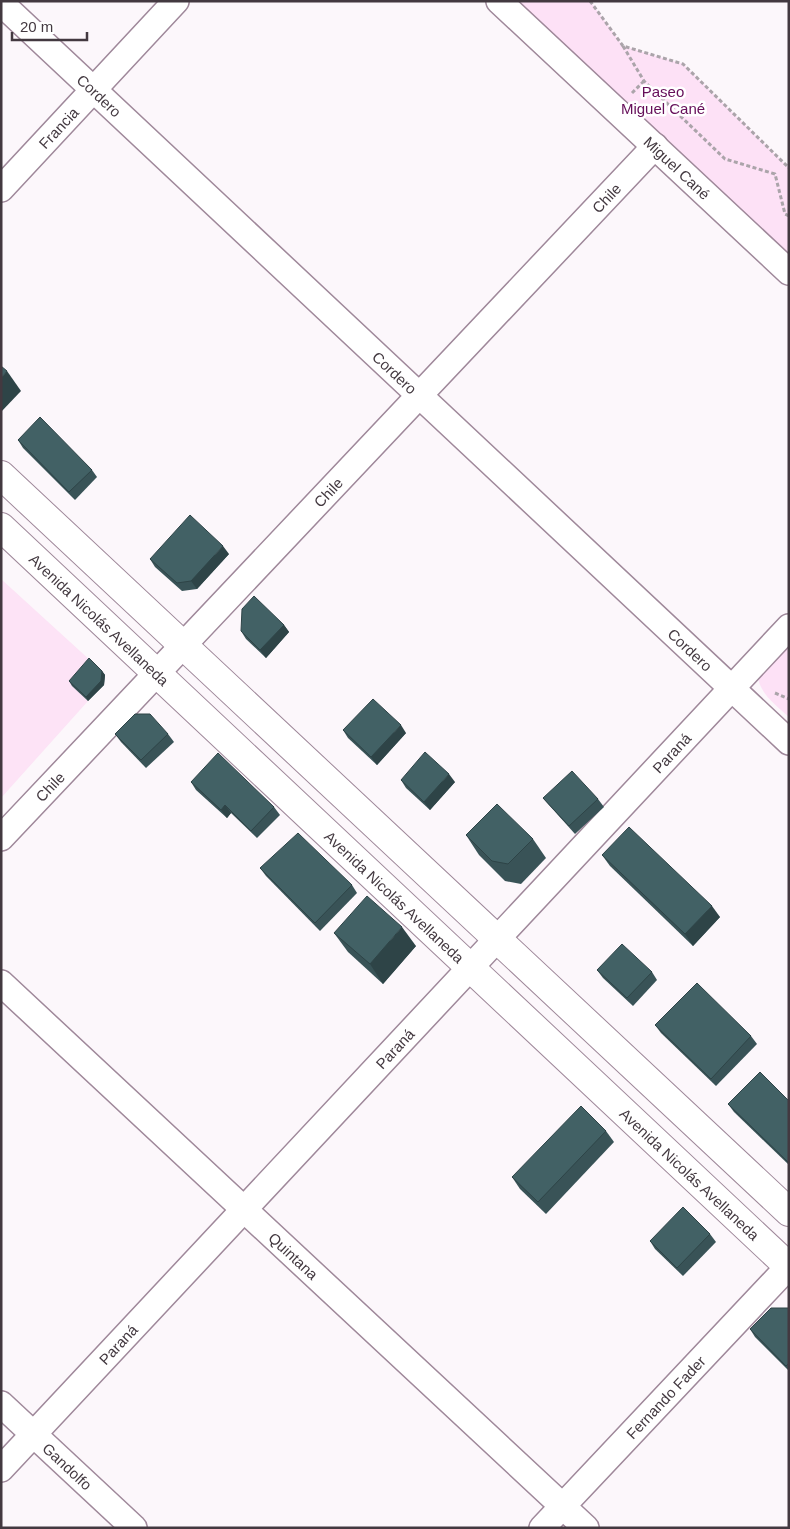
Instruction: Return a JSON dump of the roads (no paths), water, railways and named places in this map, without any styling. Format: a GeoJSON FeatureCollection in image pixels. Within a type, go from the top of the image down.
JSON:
{"type":"FeatureCollection","features":[{"type":"Feature","properties":{"kind":"main road"},"geometry":{"type":"LineString","coordinates":[[1,475],[789,1212]]}},
{"type":"Feature","properties":{"kind":"main road","name":"Avenida Nicolás Avellaneda"},"geometry":{"type":"LineString","coordinates":[[1,527],[789,1266]]}},
{"type":"Feature","properties":{"kind":"street","name":"Francia"},"geometry":{"type":"LineString","coordinates":[[1,189],[176,1]]}},
{"type":"Feature","properties":{"kind":"street","name":"Miguel Cané"},"geometry":{"type":"LineString","coordinates":[[499,1],[789,272]]}},
{"type":"Feature","properties":{"kind":"street","name":"Cordero"},"geometry":{"type":"LineString","coordinates":[[1,2],[789,742]]}},
{"type":"Feature","properties":{"kind":"street","name":"Chile"},"geometry":{"type":"LineString","coordinates":[[1,838],[655,146]]}},
{"type":"Feature","properties":{"kind":"street","name":"Paraná"},"geometry":{"type":"LineString","coordinates":[[1,1468],[470,967],[498,940],[789,627]]}},
{"type":"Feature","properties":{"kind":"street","name":"Quintana"},"geometry":{"type":"LineString","coordinates":[[1,983],[586,1528]]}},
{"type":"Feature","properties":{"kind":"street","name":"Fernando Fader"},"geometry":{"type":"LineString","coordinates":[[542,1528],[789,1266]]}},
{"type":"Feature","properties":{"kind":"street","name":"Gandolfo"},"geometry":{"type":"LineString","coordinates":[[1,1404],[134,1528]]}},
{"type":"Feature","properties":{"kind":"park label","name":"Paseo Miguel Cané"},"geometry":{"type":"Point","coordinates":[663,100]}}]}
